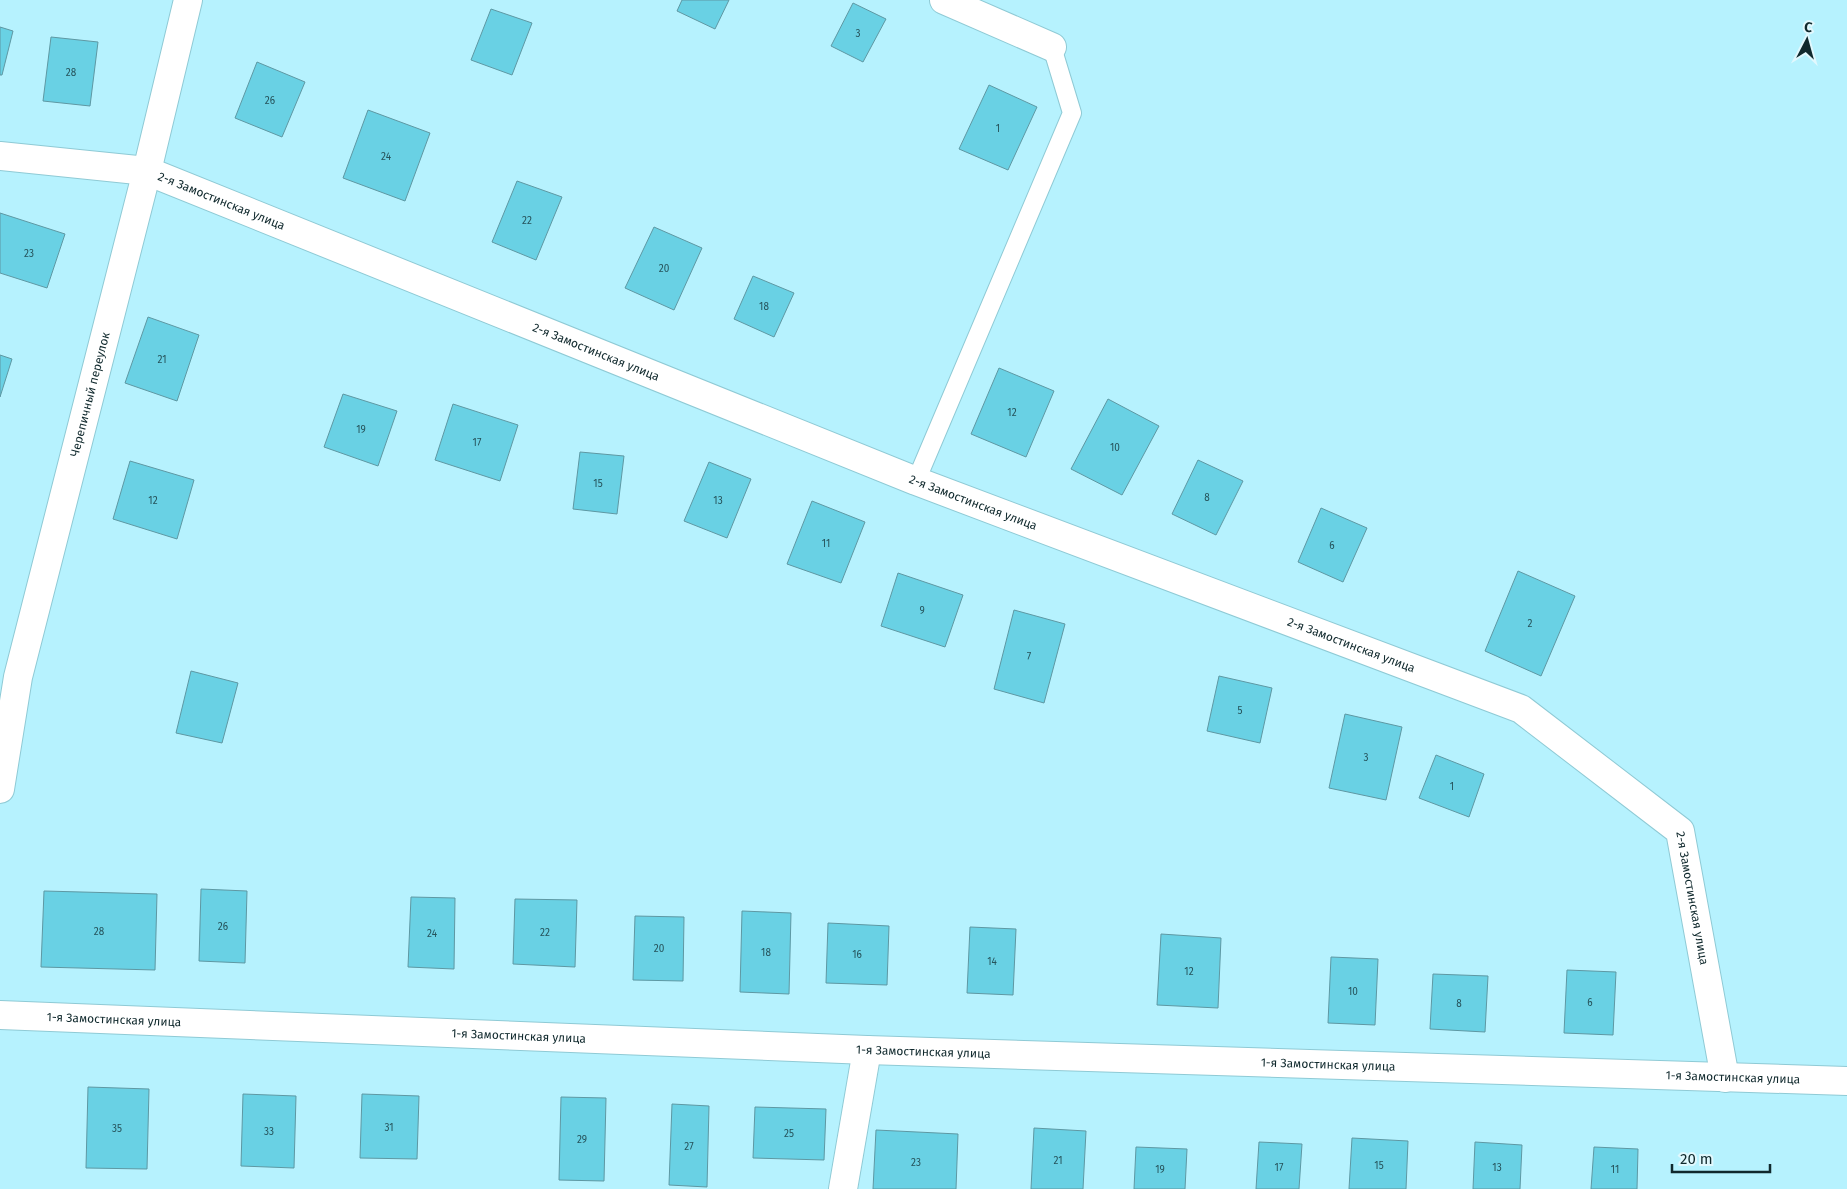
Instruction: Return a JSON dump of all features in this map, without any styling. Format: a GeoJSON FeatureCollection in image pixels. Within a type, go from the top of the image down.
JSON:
{"type":"FeatureCollection","features":[{"type":"Feature","properties":{"kind":"street","name":"Черепичный переулок"},"geometry":{"type":"LineString","coordinates":[[0,790],[4,743],[18,678],[148,171],[188,0]]}},
{"type":"Feature","properties":{"kind":"street"},"geometry":{"type":"LineString","coordinates":[[944,0],[1052,47]]}},
{"type":"Feature","properties":{"kind":"street","name":"2-я Замостинская улица"},"geometry":{"type":"LineString","coordinates":[[0,156],[148,171],[916,481],[1521,709],[1680,831],[1725,1078]]}},
{"type":"Feature","properties":{"kind":"street","name":"1-я Замостинская улица"},"geometry":{"type":"LineString","coordinates":[[0,1015],[867,1050],[1847,1081]]}},
{"type":"Feature","properties":{"kind":"street"},"geometry":{"type":"LineString","coordinates":[[844,1189],[867,1050]]}},
{"type":"Feature","properties":{"kind":"lane"},"geometry":{"type":"LineString","coordinates":[[916,481],[1072,112],[1052,47]]}},
{"type":"Feature","properties":{"kind":"building"},"geometry":{"type":"Polygon","coordinates":[[[682,0],[729,0],[715,29],[677,11],[682,0]]]}},
{"type":"Feature","properties":{"kind":"building"},"geometry":{"type":"Polygon","coordinates":[[[853,3],[886,19],[863,62],[831,46],[853,3]]]}},
{"type":"Feature","properties":{"kind":"building"},"geometry":{"type":"Polygon","coordinates":[[[491,9],[532,23],[512,75],[471,60],[491,9]]]}},
{"type":"Feature","properties":{"kind":"building"},"geometry":{"type":"Polygon","coordinates":[[[0,27],[13,31],[2,75],[0,75],[0,27]]]}},
{"type":"Feature","properties":{"kind":"building"},"geometry":{"type":"Polygon","coordinates":[[[51,37],[98,42],[90,106],[43,101],[51,37]]]}},
{"type":"Feature","properties":{"kind":"building"},"geometry":{"type":"Polygon","coordinates":[[[257,62],[305,82],[282,137],[235,118],[257,62]]]}},
{"type":"Feature","properties":{"kind":"building"},"geometry":{"type":"Polygon","coordinates":[[[989,85],[1037,107],[1008,170],[959,149],[989,85]]]}},
{"type":"Feature","properties":{"kind":"building"},"geometry":{"type":"Polygon","coordinates":[[[368,110],[430,133],[405,201],[343,178],[368,110]]]}},
{"type":"Feature","properties":{"kind":"building"},"geometry":{"type":"Polygon","coordinates":[[[517,181],[562,197],[536,260],[492,242],[517,181]]]}},
{"type":"Feature","properties":{"kind":"building"},"geometry":{"type":"Polygon","coordinates":[[[0,213],[65,234],[47,288],[0,273],[0,213]]]}},
{"type":"Feature","properties":{"kind":"building"},"geometry":{"type":"Polygon","coordinates":[[[654,227],[702,248],[674,310],[625,288],[654,227]]]}},
{"type":"Feature","properties":{"kind":"building"},"geometry":{"type":"Polygon","coordinates":[[[753,276],[794,293],[774,337],[734,319],[753,276]]]}},
{"type":"Feature","properties":{"kind":"building"},"geometry":{"type":"Polygon","coordinates":[[[148,317],[199,335],[177,401],[125,383],[148,317]]]}},
{"type":"Feature","properties":{"kind":"building"},"geometry":{"type":"Polygon","coordinates":[[[0,355],[12,359],[0,397],[0,355]]]}},
{"type":"Feature","properties":{"kind":"building"},"geometry":{"type":"Polygon","coordinates":[[[999,368],[1054,391],[1026,457],[971,434],[999,368]]]}},
{"type":"Feature","properties":{"kind":"building"},"geometry":{"type":"Polygon","coordinates":[[[343,394],[397,411],[378,466],[324,447],[343,394]]]}},
{"type":"Feature","properties":{"kind":"building"},"geometry":{"type":"Polygon","coordinates":[[[1108,399],[1159,426],[1122,495],[1071,469],[1108,399]]]}},
{"type":"Feature","properties":{"kind":"building"},"geometry":{"type":"Polygon","coordinates":[[[453,404],[518,425],[500,481],[435,460],[453,404]]]}},
{"type":"Feature","properties":{"kind":"building"},"geometry":{"type":"Polygon","coordinates":[[[580,452],[624,456],[617,514],[573,509],[580,452]]]}},
{"type":"Feature","properties":{"kind":"building"},"geometry":{"type":"Polygon","coordinates":[[[1198,460],[1243,481],[1216,535],[1172,514],[1198,460]]]}},
{"type":"Feature","properties":{"kind":"building"},"geometry":{"type":"Polygon","coordinates":[[[130,461],[194,480],[177,539],[113,519],[130,461]]]}},
{"type":"Feature","properties":{"kind":"building"},"geometry":{"type":"Polygon","coordinates":[[[709,462],[751,479],[727,538],[684,521],[709,462]]]}},
{"type":"Feature","properties":{"kind":"building"},"geometry":{"type":"Polygon","coordinates":[[[812,501],[865,522],[841,583],[787,564],[812,501]]]}},
{"type":"Feature","properties":{"kind":"building"},"geometry":{"type":"Polygon","coordinates":[[[1321,508],[1367,528],[1343,582],[1298,562],[1321,508]]]}},
{"type":"Feature","properties":{"kind":"building"},"geometry":{"type":"Polygon","coordinates":[[[1518,571],[1575,596],[1541,676],[1485,651],[1518,571]]]}},
{"type":"Feature","properties":{"kind":"building"},"geometry":{"type":"Polygon","coordinates":[[[898,573],[963,595],[945,647],[881,626],[898,573]]]}},
{"type":"Feature","properties":{"kind":"building"},"geometry":{"type":"Polygon","coordinates":[[[1014,610],[1065,624],[1044,703],[994,689],[1014,610]]]}},
{"type":"Feature","properties":{"kind":"building"},"geometry":{"type":"Polygon","coordinates":[[[191,671],[238,683],[222,743],[176,733],[191,671]]]}},
{"type":"Feature","properties":{"kind":"building"},"geometry":{"type":"Polygon","coordinates":[[[1219,676],[1272,688],[1260,743],[1207,731],[1219,676]]]}},
{"type":"Feature","properties":{"kind":"building"},"geometry":{"type":"Polygon","coordinates":[[[1345,714],[1402,727],[1386,800],[1329,788],[1345,714]]]}},
{"type":"Feature","properties":{"kind":"building"},"geometry":{"type":"Polygon","coordinates":[[[1436,755],[1484,774],[1469,817],[1419,798],[1436,755]]]}},
{"type":"Feature","properties":{"kind":"building"},"geometry":{"type":"Polygon","coordinates":[[[201,889],[247,891],[245,963],[199,961],[201,889]]]}},
{"type":"Feature","properties":{"kind":"building"},"geometry":{"type":"Polygon","coordinates":[[[44,891],[157,894],[155,970],[41,967],[44,891]]]}},
{"type":"Feature","properties":{"kind":"building"},"geometry":{"type":"Polygon","coordinates":[[[411,897],[455,898],[454,969],[408,967],[411,897]]]}},
{"type":"Feature","properties":{"kind":"building"},"geometry":{"type":"Polygon","coordinates":[[[515,899],[577,900],[575,967],[513,964],[515,899]]]}},
{"type":"Feature","properties":{"kind":"building"},"geometry":{"type":"Polygon","coordinates":[[[742,911],[791,913],[789,994],[740,992],[742,911]]]}},
{"type":"Feature","properties":{"kind":"building"},"geometry":{"type":"Polygon","coordinates":[[[635,916],[684,917],[683,981],[633,980],[635,916]]]}},
{"type":"Feature","properties":{"kind":"building"},"geometry":{"type":"Polygon","coordinates":[[[828,923],[889,926],[887,985],[826,983],[828,923]]]}},
{"type":"Feature","properties":{"kind":"building"},"geometry":{"type":"Polygon","coordinates":[[[970,927],[1016,929],[1013,995],[967,993],[970,927]]]}},
{"type":"Feature","properties":{"kind":"building"},"geometry":{"type":"Polygon","coordinates":[[[1161,934],[1221,938],[1218,1008],[1157,1005],[1161,934]]]}},
{"type":"Feature","properties":{"kind":"building"},"geometry":{"type":"Polygon","coordinates":[[[1331,957],[1378,959],[1375,1025],[1328,1023],[1331,957]]]}},
{"type":"Feature","properties":{"kind":"building"},"geometry":{"type":"Polygon","coordinates":[[[1567,970],[1616,972],[1613,1035],[1564,1033],[1567,970]]]}},
{"type":"Feature","properties":{"kind":"building"},"geometry":{"type":"Polygon","coordinates":[[[1433,974],[1488,976],[1485,1032],[1430,1029],[1433,974]]]}},
{"type":"Feature","properties":{"kind":"building"},"geometry":{"type":"Polygon","coordinates":[[[88,1087],[149,1089],[147,1169],[86,1168],[88,1087]]]}},
{"type":"Feature","properties":{"kind":"building"},"geometry":{"type":"Polygon","coordinates":[[[243,1094],[296,1096],[294,1168],[241,1166],[243,1094]]]}},
{"type":"Feature","properties":{"kind":"building"},"geometry":{"type":"Polygon","coordinates":[[[362,1094],[419,1096],[417,1159],[360,1158],[362,1094]]]}},
{"type":"Feature","properties":{"kind":"building"},"geometry":{"type":"Polygon","coordinates":[[[561,1097],[606,1098],[604,1181],[559,1180],[561,1097]]]}},
{"type":"Feature","properties":{"kind":"building"},"geometry":{"type":"Polygon","coordinates":[[[672,1104],[709,1106],[707,1187],[669,1185],[672,1104]]]}},
{"type":"Feature","properties":{"kind":"building"},"geometry":{"type":"Polygon","coordinates":[[[755,1107],[826,1109],[824,1160],[753,1158],[755,1107]]]}},
{"type":"Feature","properties":{"kind":"building"},"geometry":{"type":"Polygon","coordinates":[[[1034,1128],[1086,1131],[1083,1189],[1031,1189],[1034,1128]]]}},
{"type":"Feature","properties":{"kind":"building"},"geometry":{"type":"Polygon","coordinates":[[[876,1130],[958,1134],[956,1189],[873,1189],[876,1130]]]}},
{"type":"Feature","properties":{"kind":"building"},"geometry":{"type":"Polygon","coordinates":[[[1352,1138],[1408,1141],[1406,1189],[1349,1189],[1352,1138]]]}},
{"type":"Feature","properties":{"kind":"building"},"geometry":{"type":"Polygon","coordinates":[[[1259,1142],[1302,1144],[1299,1189],[1256,1189],[1259,1142]]]}},
{"type":"Feature","properties":{"kind":"building"},"geometry":{"type":"Polygon","coordinates":[[[1475,1142],[1522,1145],[1520,1189],[1473,1189],[1475,1142]]]}},
{"type":"Feature","properties":{"kind":"building"},"geometry":{"type":"Polygon","coordinates":[[[1136,1147],[1187,1149],[1185,1189],[1134,1189],[1136,1147]]]}},
{"type":"Feature","properties":{"kind":"building"},"geometry":{"type":"Polygon","coordinates":[[[1594,1147],[1638,1149],[1637,1189],[1591,1189],[1594,1147]]]}}]}
